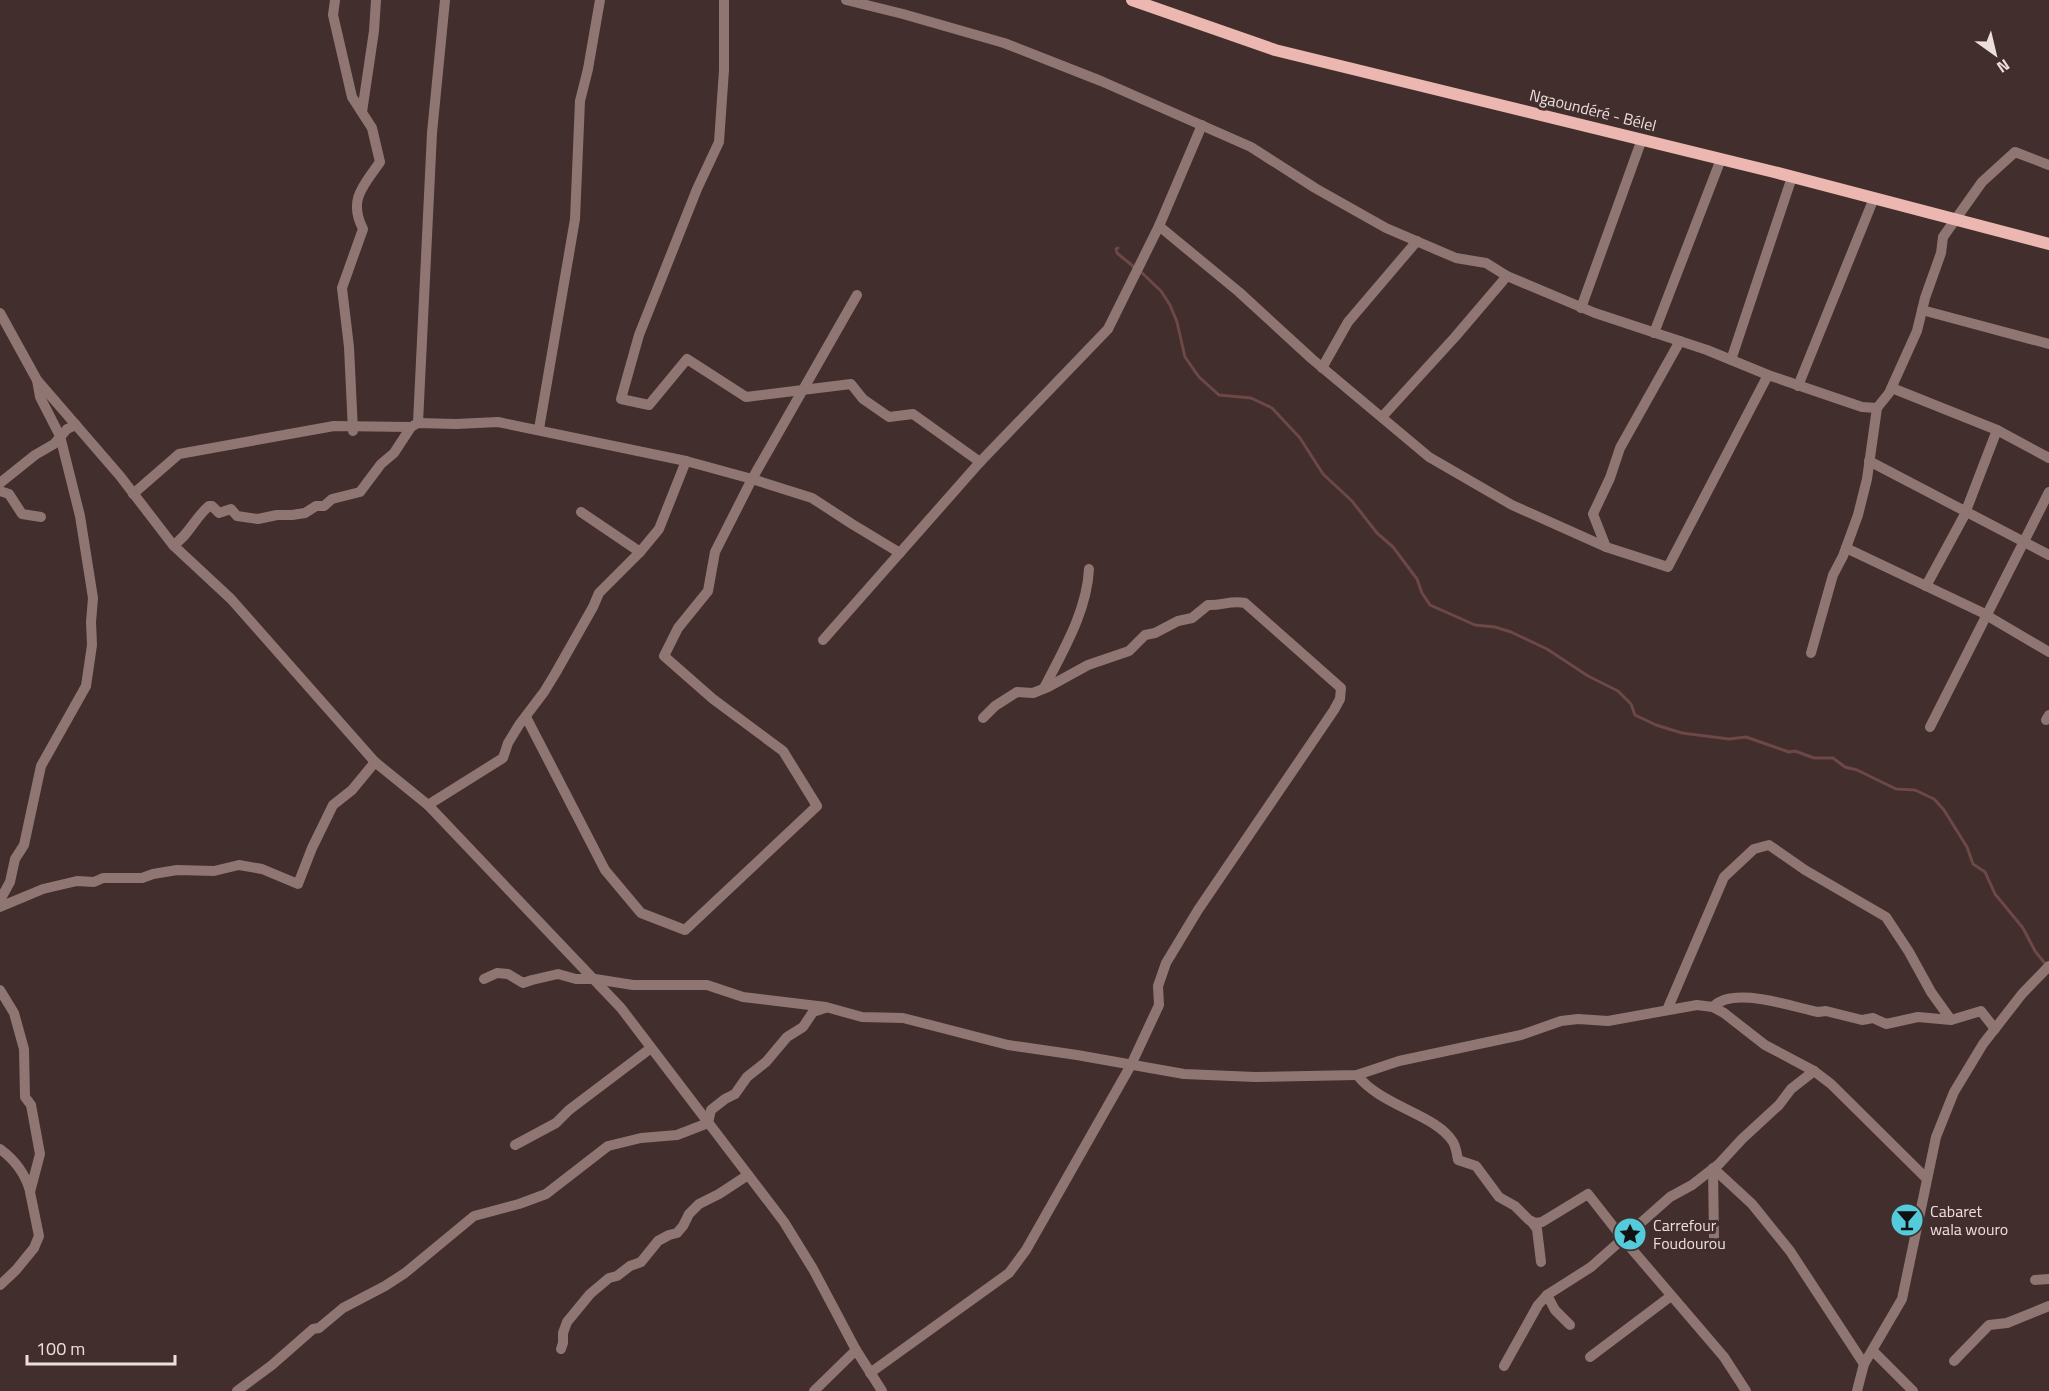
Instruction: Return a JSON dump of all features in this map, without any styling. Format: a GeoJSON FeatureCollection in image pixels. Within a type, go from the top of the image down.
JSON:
{"type":"FeatureCollection","features":[{"type":"Feature","properties":{"kind":"main road","name":"Ngaoundéré - Bélel"},"geometry":{"type":"LineString","coordinates":[[1132,0],[1275,50],[1721,159],[2049,244]]}},
{"type":"Feature","properties":{"kind":"street"},"geometry":{"type":"LineString","coordinates":[[335,0],[333,15],[352,98],[372,128],[380,162],[358,193],[356,217],[363,229],[342,288],[350,347],[353,429]]}},
{"type":"Feature","properties":{"kind":"street"},"geometry":{"type":"LineString","coordinates":[[362,112],[374,31],[376,0]]}},
{"type":"Feature","properties":{"kind":"street"},"geometry":{"type":"LineString","coordinates":[[173,545],[209,506],[219,513],[231,509],[237,516],[258,519],[305,513],[316,506],[324,506],[332,500],[360,492],[381,464],[394,453],[414,425],[432,133],[445,0]]}},
{"type":"Feature","properties":{"kind":"street"},"geometry":{"type":"LineString","coordinates":[[539,429],[575,219],[580,100],[600,0]]}},
{"type":"Feature","properties":{"kind":"street"},"geometry":{"type":"LineString","coordinates":[[724,0],[724,70],[719,142],[696,189],[639,335],[621,399],[649,405],[687,359],[746,398],[851,384],[863,399],[889,417],[913,414],[980,462]]}},
{"type":"Feature","properties":{"kind":"street"},"geometry":{"type":"LineString","coordinates":[[846,0],[1004,43],[1101,81],[1251,147],[1315,188],[1386,228],[1456,258],[1486,263],[1507,276],[1581,308],[1680,341],[1798,386],[1862,407],[1877,408]]}},
{"type":"Feature","properties":{"kind":"street"},"geometry":{"type":"LineString","coordinates":[[823,640],[980,462],[1108,329],[1159,226],[1202,125]]}},
{"type":"Feature","properties":{"kind":"street"},"geometry":{"type":"LineString","coordinates":[[1581,308],[1641,139]]}},
{"type":"Feature","properties":{"kind":"street"},"geometry":{"type":"LineString","coordinates":[[1811,653],[1833,575],[1858,515],[1877,408],[1892,388],[1910,351],[1941,253],[1943,237],[1982,182],[2015,152],[2049,165]]}},
{"type":"Feature","properties":{"kind":"street"},"geometry":{"type":"LineString","coordinates":[[1654,333],[1721,159]]}},
{"type":"Feature","properties":{"kind":"street"},"geometry":{"type":"LineString","coordinates":[[1731,360],[1792,177]]}},
{"type":"Feature","properties":{"kind":"street"},"geometry":{"type":"LineString","coordinates":[[1798,386],[1874,198]]}},
{"type":"Feature","properties":{"kind":"street"},"geometry":{"type":"LineString","coordinates":[[1159,226],[1239,292],[1322,368],[1429,457],[1512,505],[1606,547],[1668,567],[1768,375]]}},
{"type":"Feature","properties":{"kind":"street"},"geometry":{"type":"LineString","coordinates":[[1322,368],[1348,322],[1417,241]]}},
{"type":"Feature","properties":{"kind":"street"},"geometry":{"type":"LineString","coordinates":[[1382,417],[1455,338],[1507,276]]}},
{"type":"Feature","properties":{"kind":"street"},"geometry":{"type":"LineString","coordinates":[[526,717],[605,870],[641,913],[685,930],[817,806],[783,751],[713,699],[664,656],[678,628],[708,591],[715,552],[752,478],[857,295]]}},
{"type":"Feature","properties":{"kind":"street"},"geometry":{"type":"LineString","coordinates":[[1922,310],[2049,344]]}},
{"type":"Feature","properties":{"kind":"street"},"geometry":{"type":"LineString","coordinates":[[0,313],[3,328],[37,380],[173,545],[245,614],[375,762],[428,805],[621,1008],[784,1222],[813,1269],[856,1350],[882,1391]]}},
{"type":"Feature","properties":{"kind":"street"},"geometry":{"type":"LineString","coordinates":[[1606,547],[1593,514],[1610,478],[1620,448],[1680,341]]}},
{"type":"Feature","properties":{"kind":"street"},"geometry":{"type":"LineString","coordinates":[[0,900],[10,882],[15,859],[24,845],[41,766],[86,686],[89,663],[93,598],[82,525],[60,436],[40,397],[37,380]]}},
{"type":"Feature","properties":{"kind":"street"},"geometry":{"type":"LineString","coordinates":[[1892,388],[1997,430],[2049,458]]}},
{"type":"Feature","properties":{"kind":"street"},"geometry":{"type":"LineString","coordinates":[[133,494],[179,454],[334,426],[353,429],[498,422],[686,461],[752,478],[812,498],[900,553]]}},
{"type":"Feature","properties":{"kind":"street"},"geometry":{"type":"LineString","coordinates":[[0,483],[34,455],[54,444],[67,429],[76,425]]}},
{"type":"Feature","properties":{"kind":"street"},"geometry":{"type":"LineString","coordinates":[[1926,586],[1966,511],[1997,430]]}},
{"type":"Feature","properties":{"kind":"street"},"geometry":{"type":"LineString","coordinates":[[428,805],[503,758],[508,743],[555,674],[599,593],[640,552],[659,529],[686,461]]}},
{"type":"Feature","properties":{"kind":"street"},"geometry":{"type":"LineString","coordinates":[[1869,461],[2049,555]]}},
{"type":"Feature","properties":{"kind":"street"},"geometry":{"type":"LineString","coordinates":[[0,491],[9,494],[22,514],[41,517]]}},
{"type":"Feature","properties":{"kind":"street"},"geometry":{"type":"LineString","coordinates":[[1930,727],[2049,492]]}},
{"type":"Feature","properties":{"kind":"street"},"geometry":{"type":"LineString","coordinates":[[581,512],[640,552]]}},
{"type":"Feature","properties":{"kind":"street"},"geometry":{"type":"LineString","coordinates":[[1846,548],[1986,615],[2049,652]]}},
{"type":"Feature","properties":{"kind":"street"},"geometry":{"type":"LineString","coordinates":[[1044,688],[1072,633],[1089,581],[1089,569]]}},
{"type":"Feature","properties":{"kind":"street"},"geometry":{"type":"LineString","coordinates":[[870,1372],[1009,1273],[1026,1250],[1131,1065],[1159,1005],[1158,986],[1166,963],[1198,910],[1334,710],[1340,699],[1341,688],[1245,603],[1232,600],[1217,605],[1208,604],[1192,618],[1178,621],[1155,633],[1145,635],[1129,651],[1088,664],[1033,693],[1017,693],[995,706],[983,718]]}},
{"type":"Feature","properties":{"kind":"street"},"geometry":{"type":"LineString","coordinates":[[0,907],[43,889],[76,881],[94,882],[103,879],[142,878],[177,870],[214,871],[239,865],[262,869],[298,884],[333,805],[352,790],[375,762]]}},
{"type":"Feature","properties":{"kind":"street"},"geometry":{"type":"LineString","coordinates":[[1667,1010],[1724,877],[1754,849],[1769,845],[1805,870],[1886,917],[1931,992],[1951,1020]]}},
{"type":"Feature","properties":{"kind":"street"},"geometry":{"type":"LineString","coordinates":[[1857,1391],[1864,1364],[1902,1299],[1936,1137],[1954,1092],[1995,1029],[2022,994],[2046,969]]}},
{"type":"Feature","properties":{"kind":"street"},"geometry":{"type":"LineString","coordinates":[[484,979],[497,973],[508,975],[522,983],[558,975],[633,985],[707,985],[743,997],[826,1007],[861,1017],[903,1018],[1008,1045],[1185,1074],[1255,1077],[1358,1075],[1399,1061],[1521,1035],[1561,1021],[1578,1019],[1608,1021],[1697,1005],[1713,1007],[1724,1012],[1766,1045],[1814,1071],[1831,1084],[1926,1178]]}},
{"type":"Feature","properties":{"kind":"street"},"geometry":{"type":"LineString","coordinates":[[0,990],[14,1013],[24,1049],[25,1097],[30,1105],[40,1154],[30,1192]]}},
{"type":"Feature","properties":{"kind":"street"},"geometry":{"type":"LineString","coordinates":[[1713,1007],[1724,998],[1744,997],[1818,1012],[1826,1011],[1862,1020],[1873,1018],[1886,1024],[1918,1017],[1951,1020],[1981,1011],[1995,1029]]}},
{"type":"Feature","properties":{"kind":"street"},"geometry":{"type":"LineString","coordinates":[[708,1122],[711,1110],[735,1094],[747,1077],[766,1062],[787,1037],[802,1028],[813,1012],[826,1007]]}},
{"type":"Feature","properties":{"kind":"street"},"geometry":{"type":"LineString","coordinates":[[515,1145],[556,1123],[569,1110],[651,1048]]}},
{"type":"Feature","properties":{"kind":"street"},"geometry":{"type":"LineString","coordinates":[[1504,1366],[1538,1305],[1547,1294],[1591,1267],[1670,1197],[1692,1185],[1713,1168],[1779,1104],[1791,1089],[1814,1071]]}},
{"type":"Feature","properties":{"kind":"street"},"geometry":{"type":"LineString","coordinates":[[1358,1075],[1381,1097],[1440,1129],[1455,1145],[1458,1160],[1476,1166],[1499,1197],[1515,1206],[1531,1221],[1537,1229],[1541,1262]]}},
{"type":"Feature","properties":{"kind":"street"},"geometry":{"type":"LineString","coordinates":[[237,1391],[272,1365],[313,1329],[319,1328],[343,1308],[405,1273],[474,1216],[546,1194],[608,1146],[641,1138],[677,1135],[708,1122]]}},
{"type":"Feature","properties":{"kind":"street"},"geometry":{"type":"LineString","coordinates":[[0,1149],[13,1158],[22,1171],[30,1192],[39,1236],[34,1248],[0,1285]]}},
{"type":"Feature","properties":{"kind":"street"},"geometry":{"type":"LineString","coordinates":[[1713,1168],[1714,1239]]}},
{"type":"Feature","properties":{"kind":"street"},"geometry":{"type":"LineString","coordinates":[[1713,1168],[1752,1204],[1790,1251],[1864,1364]]}},
{"type":"Feature","properties":{"kind":"street"},"geometry":{"type":"LineString","coordinates":[[561,1349],[562,1334],[567,1322],[590,1294],[609,1278],[641,1262],[658,1241],[677,1233],[688,1214],[699,1204],[748,1175]]}},
{"type":"Feature","properties":{"kind":"street"},"geometry":{"type":"LineString","coordinates":[[1531,1221],[1542,1222],[1588,1194],[1624,1240],[1724,1357],[1746,1391]]}},
{"type":"Feature","properties":{"kind":"street"},"geometry":{"type":"LineString","coordinates":[[2035,1280],[2049,1276]]}},
{"type":"Feature","properties":{"kind":"street"},"geometry":{"type":"LineString","coordinates":[[1547,1294],[1555,1310],[1570,1325]]}},
{"type":"Feature","properties":{"kind":"street"},"geometry":{"type":"LineString","coordinates":[[1590,1357],[1671,1296]]}},
{"type":"Feature","properties":{"kind":"street"},"geometry":{"type":"LineString","coordinates":[[1954,1361],[1989,1325],[2007,1323],[2049,1306]]}},
{"type":"Feature","properties":{"kind":"street"},"geometry":{"type":"LineString","coordinates":[[814,1391],[856,1350]]}},
{"type":"Feature","properties":{"kind":"street"},"geometry":{"type":"LineString","coordinates":[[1873,1351],[1913,1391]]}},
{"type":"Feature","properties":{"kind":"waterway"},"geometry":{"type":"LineString","coordinates":[[1118,248],[1117,253],[1134,267]]}},
{"type":"Feature","properties":{"kind":"waterway"},"geometry":{"type":"LineString","coordinates":[[1140,271],[1161,291],[1170,305],[1177,322],[1185,357],[1199,377],[1219,395],[1251,398],[1272,408],[1300,438],[1323,474],[1352,501],[1377,533],[1393,547],[1417,579],[1430,605],[1475,625],[1495,627],[1511,632],[1547,649],[1588,676],[1618,691],[1631,704],[1635,715],[1656,725],[1682,733],[1729,739],[1746,737],[1789,752],[1795,751],[1814,758],[1833,758],[1845,767],[1857,770],[1896,789],[1915,790],[1934,799],[1944,810],[1967,847],[1973,864],[1985,872],[1995,894],[2023,928],[2035,951],[2047,966]]}},
{"type":"Feature","properties":{"kind":"place","name":"Cabaret wala wouro"},"geometry":{"type":"Point","coordinates":[1907,1220]}},
{"type":"Feature","properties":{"kind":"place","name":"Carrefour Foudourou"},"geometry":{"type":"Point","coordinates":[1630,1234]}}]}
